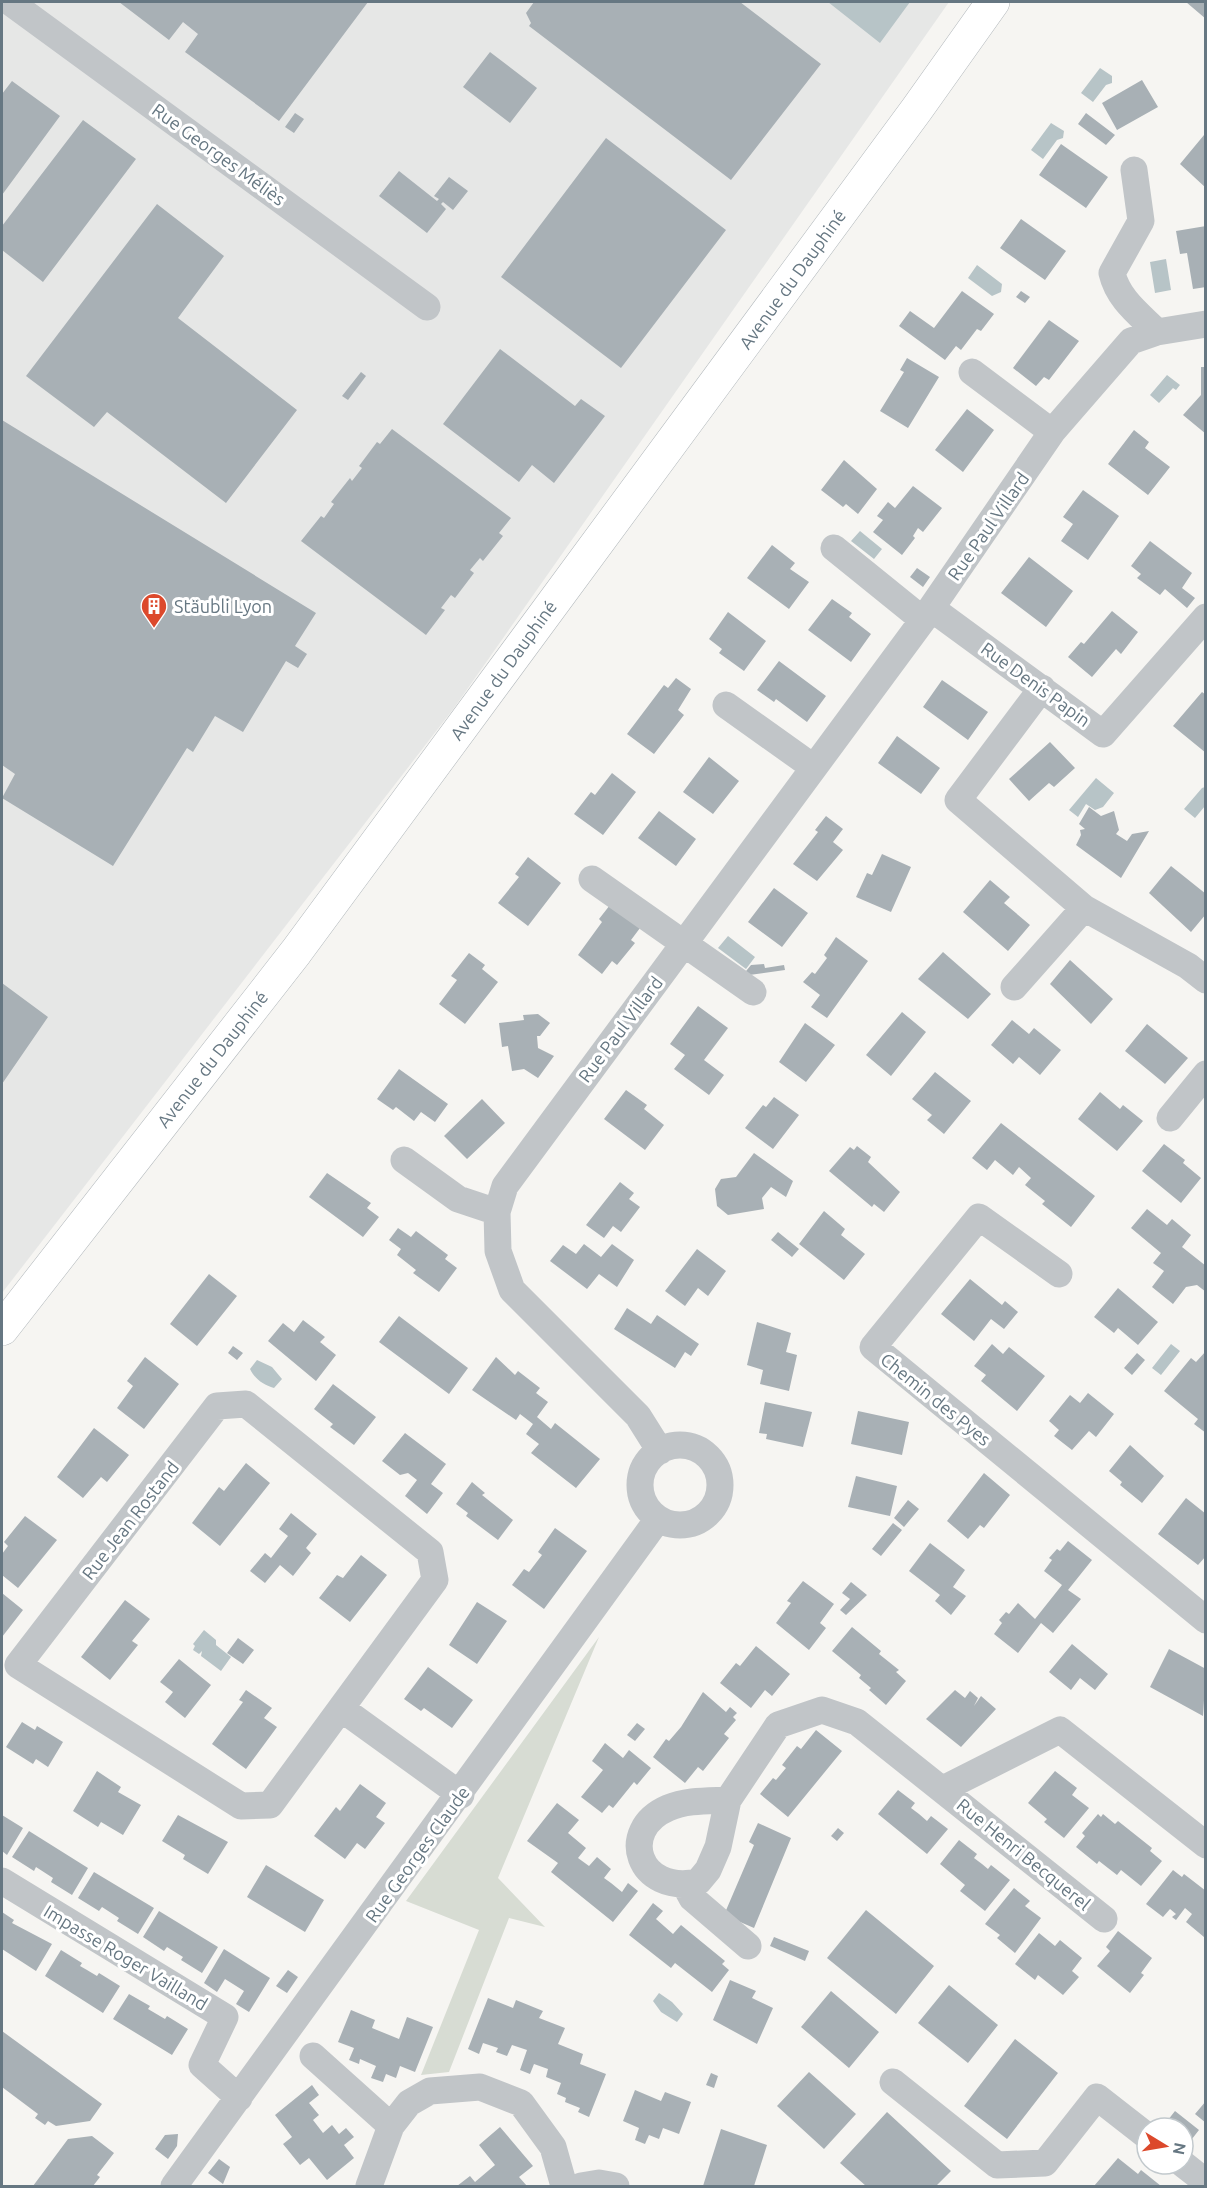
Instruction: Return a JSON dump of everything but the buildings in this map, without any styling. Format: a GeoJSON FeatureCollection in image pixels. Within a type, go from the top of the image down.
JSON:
{"type":"FeatureCollection","features":[{"type":"Feature","properties":{"kind":"main road","name":"Avenue du Dauphiné"},"geometry":{"type":"LineString","coordinates":[[2,1329],[296,952],[917,109],[993,2]]}},
{"type":"Feature","properties":{"kind":"street","name":"Rue Georges Méliès"},"geometry":{"type":"LineString","coordinates":[[10,2],[427,308]]}},
{"type":"Feature","properties":{"kind":"street"},"geometry":{"type":"LineString","coordinates":[[1134,170],[1141,222],[1112,273],[1115,287],[1123,299],[1157,332]]}},
{"type":"Feature","properties":{"kind":"street","name":"Rue Paul Villard"},"geometry":{"type":"LineString","coordinates":[[497,1212],[505,1186],[927,614],[1052,432],[1131,341],[1157,332],[1206,324]]}},
{"type":"Feature","properties":{"kind":"street"},"geometry":{"type":"LineString","coordinates":[[972,372],[1052,432]]}},
{"type":"Feature","properties":{"kind":"street"},"geometry":{"type":"LineString","coordinates":[[834,548],[927,614]]}},
{"type":"Feature","properties":{"kind":"street","name":"Rue Denis Papin"},"geometry":{"type":"LineString","coordinates":[[927,614],[1042,688],[1103,734],[1206,617]]}},
{"type":"Feature","properties":{"kind":"street"},"geometry":{"type":"LineString","coordinates":[[1042,688],[958,800],[1084,908],[1188,966],[1206,980]]}},
{"type":"Feature","properties":{"kind":"street"},"geometry":{"type":"LineString","coordinates":[[726,705],[813,767]]}},
{"type":"Feature","properties":{"kind":"street"},"geometry":{"type":"LineString","coordinates":[[592,879],[753,992]]}},
{"type":"Feature","properties":{"kind":"street"},"geometry":{"type":"LineString","coordinates":[[1014,987],[1084,908]]}},
{"type":"Feature","properties":{"kind":"street"},"geometry":{"type":"LineString","coordinates":[[1170,1118],[1206,1074]]}},
{"type":"Feature","properties":{"kind":"street"},"geometry":{"type":"LineString","coordinates":[[404,1160],[458,1198],[497,1212],[498,1251],[512,1290],[638,1416],[660,1451]]}},
{"type":"Feature","properties":{"kind":"street","name":"Chemin des Pyes"},"geometry":{"type":"LineString","coordinates":[[1059,1274],[979,1217],[873,1347],[1206,1620]]}},
{"type":"Feature","properties":{"kind":"street","name":"Rue Jean Rostand"},"geometry":{"type":"LineString","coordinates":[[246,1404],[430,1552],[435,1580],[342,1709],[270,1805],[241,1806],[18,1665],[217,1406],[246,1404]]}},
{"type":"Feature","properties":{"kind":"street"},"geometry":{"type":"LineString","coordinates":[[685,1445],[702,1451],[715,1464],[720,1481],[718,1499],[708,1514],[693,1524],[675,1525],[658,1519],[645,1506],[640,1489],[642,1471],[652,1456],[668,1447],[685,1445]]}},
{"type":"Feature","properties":{"kind":"street","name":"Rue Georges Claude"},"geometry":{"type":"LineString","coordinates":[[174,2187],[658,1519]]}},
{"type":"Feature","properties":{"kind":"street"},"geometry":{"type":"LineString","coordinates":[[342,1709],[460,1794]]}},
{"type":"Feature","properties":{"kind":"street","name":"Rue Henri Becquerel"},"geometry":{"type":"LineString","coordinates":[[685,1885],[698,1882],[708,1870],[718,1847],[728,1800],[778,1725],[822,1710],[857,1722],[1104,1919]]}},
{"type":"Feature","properties":{"kind":"street","name":"Rue Henri Becquerel"},"geometry":{"type":"LineString","coordinates":[[943,1789],[1060,1730],[1206,1845]]}},
{"type":"Feature","properties":{"kind":"street"},"geometry":{"type":"LineString","coordinates":[[728,1800],[688,1802],[668,1808],[653,1816],[642,1834],[639,1850],[643,1864],[656,1879],[671,1884],[685,1885],[693,1898],[748,1946]]}},
{"type":"Feature","properties":{"kind":"street","name":"Impasse Roger Vailland"},"geometry":{"type":"LineString","coordinates":[[2,1881],[225,2017],[202,2065],[239,2097]]}},
{"type":"Feature","properties":{"kind":"street"},"geometry":{"type":"LineString","coordinates":[[313,2056],[391,2126]]}},
{"type":"Feature","properties":{"kind":"street"},"geometry":{"type":"LineString","coordinates":[[892,2082],[997,2165],[1045,2163],[1097,2097],[1135,2127]]}},
{"type":"Feature","properties":{"kind":"street"},"geometry":{"type":"LineString","coordinates":[[369,2187],[391,2126],[409,2103],[430,2091],[480,2087],[521,2103],[553,2146],[564,2187]]}},
{"type":"Feature","properties":{"kind":"street"},"geometry":{"type":"LineString","coordinates":[[581,2187],[599,2182],[616,2187]]}},
{"type":"Feature","properties":{"kind":"shaded area"},"geometry":{"type":"Polygon","coordinates":[[[2,2],[949,2],[454,708],[2,1293],[2,2]]]}},
{"type":"Feature","properties":{"kind":"shaded area"},"geometry":{"type":"Polygon","coordinates":[[[828,2],[910,2],[880,43],[828,2]]]}},
{"type":"Feature","properties":{"kind":"shaded area"},"geometry":{"type":"Polygon","coordinates":[[[1100,68],[1112,76],[1112,83],[1106,85],[1093,102],[1081,93],[1100,68]]]}},
{"type":"Feature","properties":{"kind":"shaded area"},"geometry":{"type":"Polygon","coordinates":[[[1051,123],[1064,131],[1063,138],[1057,140],[1043,159],[1031,150],[1051,123]]]}},
{"type":"Feature","properties":{"kind":"shaded area"},"geometry":{"type":"Polygon","coordinates":[[[1166,259],[1171,290],[1155,293],[1150,262],[1166,259]]]}},
{"type":"Feature","properties":{"kind":"shaded area"},"geometry":{"type":"Polygon","coordinates":[[[977,265],[1002,284],[1001,292],[992,296],[968,278],[977,265]]]}},
{"type":"Feature","properties":{"kind":"shaded area"},"geometry":{"type":"Polygon","coordinates":[[[1167,375],[1180,385],[1176,390],[1173,388],[1159,403],[1150,395],[1167,375]]]}},
{"type":"Feature","properties":{"kind":"shaded area"},"geometry":{"type":"Polygon","coordinates":[[[860,531],[882,549],[874,559],[851,541],[860,531]]]}},
{"type":"Feature","properties":{"kind":"shaded area"},"geometry":{"type":"Polygon","coordinates":[[[1096,778],[1114,793],[1103,807],[1095,810],[1086,804],[1078,817],[1069,810],[1096,778]]]}},
{"type":"Feature","properties":{"kind":"shaded area"},"geometry":{"type":"Polygon","coordinates":[[[1205,787],[1205,806],[1195,818],[1184,809],[1205,787]]]}},
{"type":"Feature","properties":{"kind":"shaded area"},"geometry":{"type":"Polygon","coordinates":[[[728,936],[755,957],[746,969],[718,948],[728,936]]]}},
{"type":"Feature","properties":{"kind":"shaded area"},"geometry":{"type":"Polygon","coordinates":[[[1171,1344],[1180,1351],[1161,1375],[1152,1368],[1171,1344]]]}},
{"type":"Feature","properties":{"kind":"shaded area"},"geometry":{"type":"Polygon","coordinates":[[[257,1360],[272,1367],[282,1379],[274,1388],[260,1381],[252,1373],[250,1369],[257,1360]]]}},
{"type":"Feature","properties":{"kind":"shaded area"},"geometry":{"type":"Polygon","coordinates":[[[204,1630],[216,1640],[216,1645],[231,1657],[221,1671],[201,1656],[202,1651],[199,1654],[193,1650],[195,1646],[193,1644],[204,1630]]]}},
{"type":"Feature","properties":{"kind":"shaded area"},"geometry":{"type":"Polygon","coordinates":[[[599,1637],[498,1878],[545,1927],[509,1918],[449,2072],[421,2075],[479,1930],[406,1901],[599,1637]]]}},
{"type":"Feature","properties":{"kind":"shaded area"},"geometry":{"type":"Polygon","coordinates":[[[659,1993],[683,2014],[677,2022],[661,2012],[653,2001],[659,1993]]]}},
{"type":"Feature","properties":{"kind":"place","name":"Stäubli Lyon"},"geometry":{"type":"Point","coordinates":[154,629]}}]}
